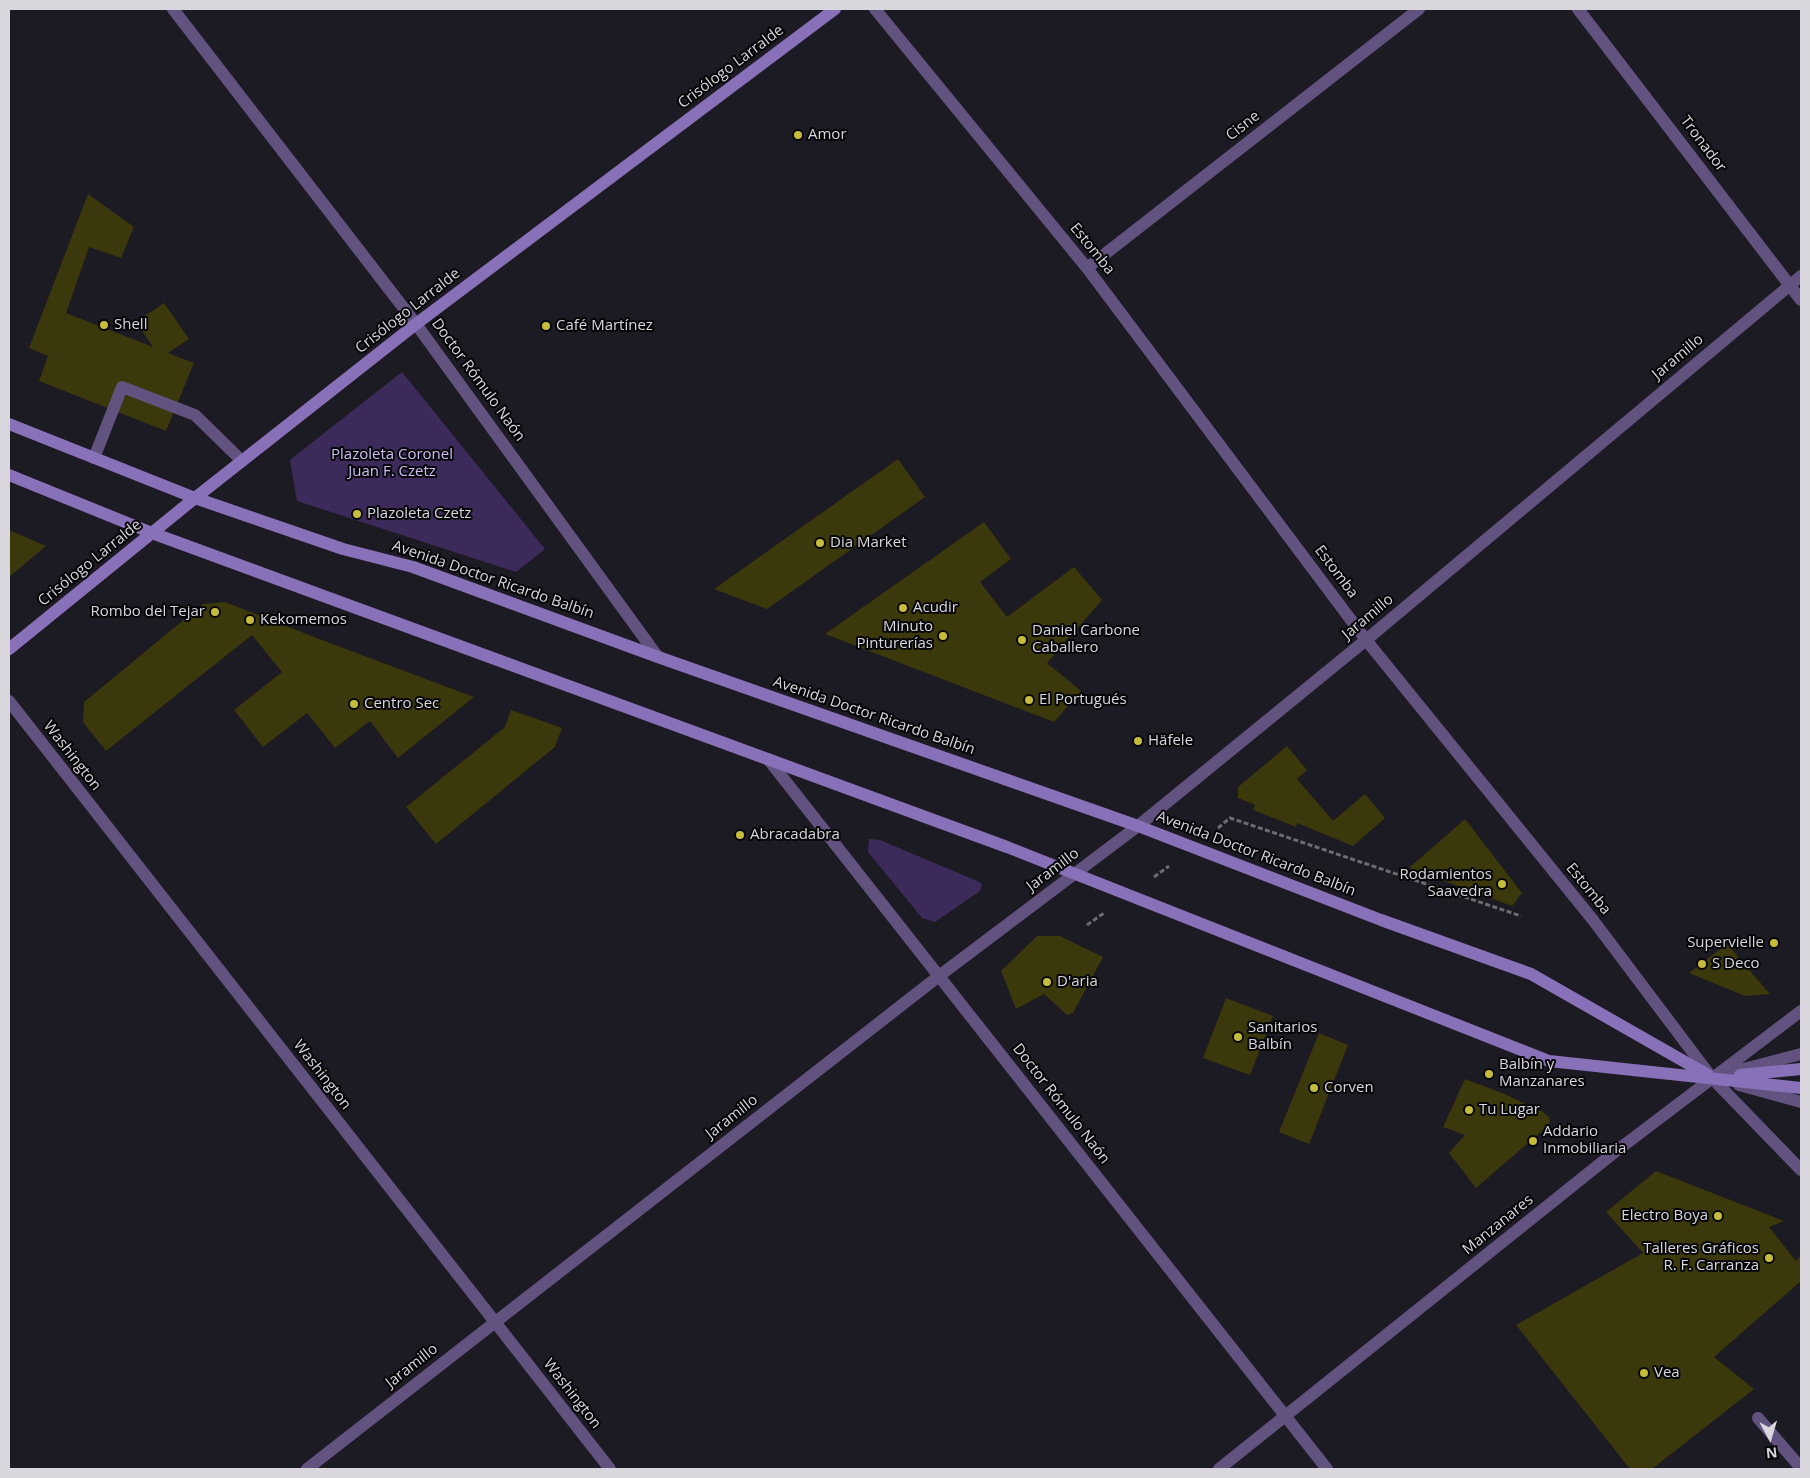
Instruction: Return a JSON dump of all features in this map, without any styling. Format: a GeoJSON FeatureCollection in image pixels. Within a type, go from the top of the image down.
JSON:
{"type":"FeatureCollection","features":[{"type":"Feature","properties":{"kind":"main road","name":"Crisólogo Larralde"},"geometry":{"type":"LineString","coordinates":[[9,649],[195,498],[416,324],[835,9]]}},
{"type":"Feature","properties":{"kind":"main road","name":"Avenida Doctor Ricardo Balbín"},"geometry":{"type":"LineString","coordinates":[[9,424],[195,498],[344,549],[413,567],[658,657],[1138,826],[1381,920],[1532,974],[1712,1078]]}},
{"type":"Feature","properties":{"kind":"main road","name":"Avenida Doctor Ricardo Balbín"},"geometry":{"type":"LineString","coordinates":[[9,476],[152,533],[1075,874],[1549,1061],[1712,1078]]}},
{"type":"Feature","properties":{"kind":"main road"},"geometry":{"type":"LineString","coordinates":[[1712,1078],[1801,1069]]}},
{"type":"Feature","properties":{"kind":"main road"},"geometry":{"type":"LineString","coordinates":[[1712,1078],[1801,1088]]}},
{"type":"Feature","properties":{"kind":"street","name":"Doctor Rómulo Naón"},"geometry":{"type":"LineString","coordinates":[[173,9],[416,324],[658,657]]}},
{"type":"Feature","properties":{"kind":"street","name":"Estomba"},"geometry":{"type":"LineString","coordinates":[[875,9],[1087,268],[1366,640],[1592,920],[1712,1078],[1801,1170]]}},
{"type":"Feature","properties":{"kind":"street","name":"Cisne"},"geometry":{"type":"LineString","coordinates":[[1087,268],[1419,9]]}},
{"type":"Feature","properties":{"kind":"street","name":"Tronador"},"geometry":{"type":"LineString","coordinates":[[1578,9],[1801,300]]}},
{"type":"Feature","properties":{"kind":"street","name":"Jaramillo"},"geometry":{"type":"LineString","coordinates":[[307,1469],[939,976],[1138,826],[1366,640],[1801,276]]}},
{"type":"Feature","properties":{"kind":"street"},"geometry":{"type":"LineString","coordinates":[[94,458],[122,387],[195,414],[242,461]]}},
{"type":"Feature","properties":{"kind":"street","name":"Washington"},"geometry":{"type":"LineString","coordinates":[[9,701],[610,1469]]}},
{"type":"Feature","properties":{"kind":"street","name":"Doctor Rómulo Naón"},"geometry":{"type":"LineString","coordinates":[[768,759],[1327,1469]]}},
{"type":"Feature","properties":{"kind":"street","name":"Manzanares"},"geometry":{"type":"LineString","coordinates":[[1219,1469],[1611,1155],[1801,1011]]}},
{"type":"Feature","properties":{"kind":"street","name":"Avenida Doctor Ricardo Balbín"},"geometry":{"type":"LineString","coordinates":[[1712,1078],[1801,1054]]}},
{"type":"Feature","properties":{"kind":"street","name":"Avenida Doctor Ricardo Balbín"},"geometry":{"type":"LineString","coordinates":[[1712,1078],[1801,1102]]}},
{"type":"Feature","properties":{"kind":"street"},"geometry":{"type":"LineString","coordinates":[[1758,1418],[1801,1468]]}},
{"type":"Feature","properties":{"kind":"path"},"geometry":{"type":"LineString","coordinates":[[1087,926],[1195,847],[1230,818],[1521,916]]}},
{"type":"Feature","properties":{"kind":"green space","name":"Plazoleta Coronel Juan F. Czetz"},"geometry":{"type":"Polygon","coordinates":[[[402,372],[545,549],[516,572],[297,501],[290,460],[402,372]]]}},
{"type":"Feature","properties":{"kind":"green space"},"geometry":{"type":"Polygon","coordinates":[[[869,839],[880,840],[977,881],[982,884],[980,891],[935,922],[922,918],[868,852],[869,839]]]}},
{"type":"Feature","properties":{"kind":"building"},"geometry":{"type":"Polygon","coordinates":[[[88,194],[134,227],[121,258],[89,247],[66,313],[153,347],[136,322],[164,303],[189,339],[168,353],[194,363],[166,431],[39,381],[48,356],[29,348],[88,194]]]}},
{"type":"Feature","properties":{"kind":"building","name":"Dia Market"},"geometry":{"type":"Polygon","coordinates":[[[898,459],[925,497],[767,609],[714,589],[898,459]]]}},
{"type":"Feature","properties":{"kind":"building"},"geometry":{"type":"Polygon","coordinates":[[[984,522],[1011,559],[980,582],[1007,617],[1074,567],[1102,600],[1047,663],[1081,691],[1054,722],[825,634],[984,522]]]}},
{"type":"Feature","properties":{"kind":"building"},"geometry":{"type":"Polygon","coordinates":[[[9,530],[46,546],[9,577],[9,530]]]}},
{"type":"Feature","properties":{"kind":"building"},"geometry":{"type":"Polygon","coordinates":[[[225,602],[474,697],[398,758],[370,721],[335,748],[307,713],[263,747],[234,710],[282,672],[252,635],[106,751],[83,722],[84,702],[203,604],[225,602]]]}},
{"type":"Feature","properties":{"kind":"building"},"geometry":{"type":"Polygon","coordinates":[[[511,710],[562,728],[555,747],[436,844],[406,807],[505,727],[511,710]]]}},
{"type":"Feature","properties":{"kind":"building"},"geometry":{"type":"Polygon","coordinates":[[[1287,746],[1307,770],[1297,779],[1333,821],[1365,794],[1385,818],[1353,846],[1297,823],[1296,827],[1253,810],[1255,805],[1238,798],[1238,787],[1287,746]]]}},
{"type":"Feature","properties":{"kind":"building"},"geometry":{"type":"Polygon","coordinates":[[[1465,819],[1522,893],[1512,906],[1409,868],[1465,819]]]}},
{"type":"Feature","properties":{"kind":"building","name":"D'aria"},"geometry":{"type":"Polygon","coordinates":[[[1037,936],[1060,936],[1103,957],[1073,1013],[1067,1015],[1044,994],[1016,1009],[1001,971],[1037,936]]]}},
{"type":"Feature","properties":{"kind":"building"},"geometry":{"type":"Polygon","coordinates":[[[1727,944],[1770,994],[1745,996],[1689,973],[1727,944]]]}},
{"type":"Feature","properties":{"kind":"building","name":"Sanitarios Balbín"},"geometry":{"type":"Polygon","coordinates":[[[1226,998],[1273,1016],[1250,1075],[1203,1058],[1226,998]]]}},
{"type":"Feature","properties":{"kind":"building","name":"Corven"},"geometry":{"type":"Polygon","coordinates":[[[1319,1033],[1348,1045],[1309,1144],[1279,1132],[1319,1033]]]}},
{"type":"Feature","properties":{"kind":"building"},"geometry":{"type":"Polygon","coordinates":[[[1465,1079],[1502,1093],[1543,1112],[1549,1117],[1550,1124],[1476,1188],[1449,1153],[1465,1135],[1443,1127],[1465,1079]]]}},
{"type":"Feature","properties":{"kind":"building"},"geometry":{"type":"Polygon","coordinates":[[[1656,1171],[1784,1221],[1769,1227],[1796,1261],[1801,1255],[1801,1281],[1714,1357],[1754,1389],[1652,1469],[1630,1469],[1516,1325],[1643,1253],[1606,1212],[1656,1171]]]}},
{"type":"Feature","properties":{"kind":"place","name":"Amor"},"geometry":{"type":"Point","coordinates":[798,135]}},
{"type":"Feature","properties":{"kind":"place","name":"Shell"},"geometry":{"type":"Point","coordinates":[104,325]}},
{"type":"Feature","properties":{"kind":"place","name":"Café Martínez"},"geometry":{"type":"Point","coordinates":[546,326]}},
{"type":"Feature","properties":{"kind":"place","name":"Plazoleta Czetz"},"geometry":{"type":"Point","coordinates":[357,514]}},
{"type":"Feature","properties":{"kind":"place","name":"Dia Market"},"geometry":{"type":"Point","coordinates":[820,543]}},
{"type":"Feature","properties":{"kind":"place","name":"Acudir"},"geometry":{"type":"Point","coordinates":[903,608]}},
{"type":"Feature","properties":{"kind":"place","name":"Rombo del Tejar"},"geometry":{"type":"Point","coordinates":[215,612]}},
{"type":"Feature","properties":{"kind":"place","name":"Kekomemos"},"geometry":{"type":"Point","coordinates":[250,620]}},
{"type":"Feature","properties":{"kind":"place","name":"Minuto Pinturerías"},"geometry":{"type":"Point","coordinates":[943,636]}},
{"type":"Feature","properties":{"kind":"place","name":"Daniel Carbone Caballero"},"geometry":{"type":"Point","coordinates":[1022,640]}},
{"type":"Feature","properties":{"kind":"place","name":"El Portugués"},"geometry":{"type":"Point","coordinates":[1029,700]}},
{"type":"Feature","properties":{"kind":"place","name":"Centro Sec"},"geometry":{"type":"Point","coordinates":[354,704]}},
{"type":"Feature","properties":{"kind":"place","name":"Häfele"},"geometry":{"type":"Point","coordinates":[1138,741]}},
{"type":"Feature","properties":{"kind":"place","name":"Abracadabra"},"geometry":{"type":"Point","coordinates":[740,835]}},
{"type":"Feature","properties":{"kind":"place","name":"Rodamientos Saavedra"},"geometry":{"type":"Point","coordinates":[1502,884]}},
{"type":"Feature","properties":{"kind":"place","name":"Supervielle"},"geometry":{"type":"Point","coordinates":[1774,943]}},
{"type":"Feature","properties":{"kind":"place","name":"S Deco"},"geometry":{"type":"Point","coordinates":[1702,964]}},
{"type":"Feature","properties":{"kind":"place","name":"D'aria"},"geometry":{"type":"Point","coordinates":[1047,982]}},
{"type":"Feature","properties":{"kind":"place","name":"Sanitarios Balbín"},"geometry":{"type":"Point","coordinates":[1238,1037]}},
{"type":"Feature","properties":{"kind":"place","name":"Balbín y Manzanares"},"geometry":{"type":"Point","coordinates":[1489,1074]}},
{"type":"Feature","properties":{"kind":"place","name":"Corven"},"geometry":{"type":"Point","coordinates":[1314,1088]}},
{"type":"Feature","properties":{"kind":"place","name":"Tu Lugar"},"geometry":{"type":"Point","coordinates":[1469,1110]}},
{"type":"Feature","properties":{"kind":"place","name":"Addario Inmobiliaria"},"geometry":{"type":"Point","coordinates":[1533,1141]}},
{"type":"Feature","properties":{"kind":"place","name":"Electro Boya"},"geometry":{"type":"Point","coordinates":[1718,1216]}},
{"type":"Feature","properties":{"kind":"place","name":"Talleres Gráficos R. F. Carranza"},"geometry":{"type":"Point","coordinates":[1769,1258]}},
{"type":"Feature","properties":{"kind":"place","name":"Vea"},"geometry":{"type":"Point","coordinates":[1644,1373]}}]}
